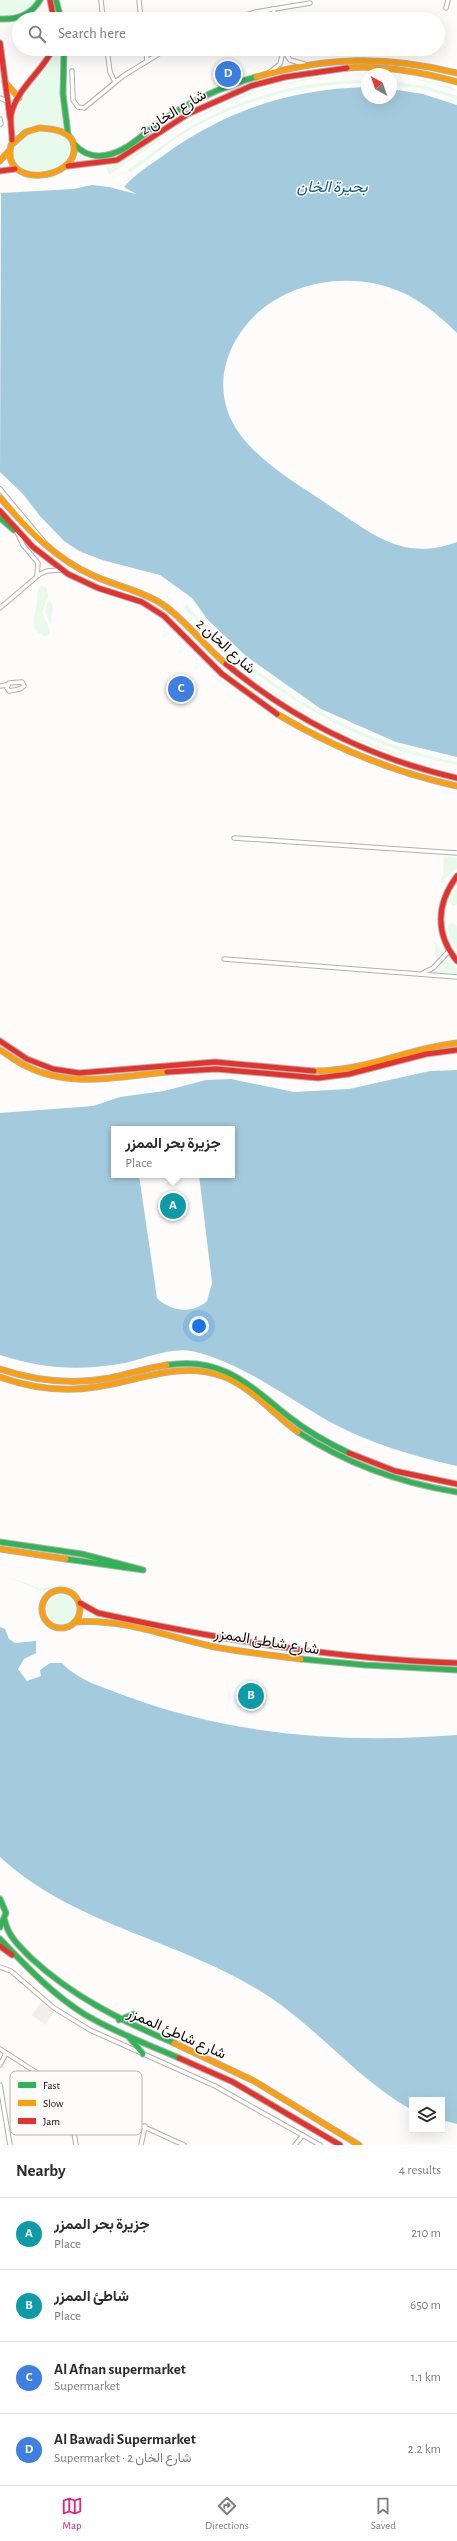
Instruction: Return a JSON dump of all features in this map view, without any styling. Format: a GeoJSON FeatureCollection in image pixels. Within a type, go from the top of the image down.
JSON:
{"type":"FeatureCollection","features":[{"type":"Feature","properties":{"kind":"street"},"geometry":{"type":"LineString","coordinates":[[30,12],[34,9],[40,0]]}},
{"type":"Feature","properties":{"kind":"street"},"geometry":{"type":"LineString","coordinates":[[50,0],[53,12]]}},
{"type":"Feature","properties":{"kind":"street"},"geometry":{"type":"LineString","coordinates":[[101,0],[102,12]]}},
{"type":"Feature","properties":{"kind":"street"},"geometry":{"type":"LineString","coordinates":[[139,0],[140,12]]}},
{"type":"Feature","properties":{"kind":"street"},"geometry":{"type":"LineString","coordinates":[[446,8],[448,0]]}},
{"type":"Feature","properties":{"kind":"street"},"geometry":{"type":"LineString","coordinates":[[57,2],[59,12]]}},
{"type":"Feature","properties":{"kind":"street"},"geometry":{"type":"LineString","coordinates":[[261,12],[310,3]]}},
{"type":"Feature","properties":{"kind":"street"},"geometry":{"type":"LineString","coordinates":[[0,19],[12,18]]}},
{"type":"Feature","properties":{"kind":"street"},"geometry":{"type":"LineString","coordinates":[[0,43],[6,93],[12,125]]}},
{"type":"Feature","properties":{"kind":"street"},"geometry":{"type":"LineString","coordinates":[[0,161],[8,151],[12,140],[12,113],[19,98],[44,66],[49,56]]}},
{"type":"Feature","properties":{"kind":"street"},"geometry":{"type":"LineString","coordinates":[[8,151],[10,162],[15,169],[25,174],[39,175],[58,172],[68,166],[74,157],[74,144],[68,134],[63,94],[64,56]]}},
{"type":"Feature","properties":{"kind":"street"},"geometry":{"type":"LineString","coordinates":[[108,56],[110,72],[115,82]]}},
{"type":"Feature","properties":{"kind":"street"},"geometry":{"type":"LineString","coordinates":[[147,56],[147,61]]}},
{"type":"Feature","properties":{"kind":"street"},"geometry":{"type":"LineString","coordinates":[[72,71],[73,100],[80,108],[88,106],[115,82],[155,56]]}},
{"type":"Feature","properties":{"kind":"street"},"geometry":{"type":"LineString","coordinates":[[269,72],[280,64],[282,56]]}},
{"type":"Feature","properties":{"kind":"street"},"geometry":{"type":"LineString","coordinates":[[287,56],[292,62],[306,65]]}},
{"type":"Feature","properties":{"kind":"street","name":"شارع الخان 2"},"geometry":{"type":"LineString","coordinates":[[74,144],[81,152],[90,156],[111,154],[167,117],[200,99],[240,82],[269,72],[306,65],[354,60],[397,61],[429,66],[457,73]]}},
{"type":"Feature","properties":{"kind":"street","name":"شارع الخان 2"},"geometry":{"type":"LineString","coordinates":[[68,166],[103,164],[117,160],[176,121],[209,103],[245,88],[289,76],[336,69],[383,68],[424,73],[457,82]]}},
{"type":"Feature","properties":{"kind":"street"},"geometry":{"type":"LineString","coordinates":[[5,82],[19,98]]}},
{"type":"Feature","properties":{"kind":"street"},"geometry":{"type":"LineString","coordinates":[[6,93],[0,98],[8,102]]}},
{"type":"Feature","properties":{"kind":"street"},"geometry":{"type":"LineString","coordinates":[[0,119],[1,124]]}},
{"type":"Feature","properties":{"kind":"street"},"geometry":{"type":"LineString","coordinates":[[12,140],[21,133],[40,128],[59,129],[68,134]]}},
{"type":"Feature","properties":{"kind":"street"},"geometry":{"type":"LineString","coordinates":[[0,171],[15,169]]}},
{"type":"Feature","properties":{"kind":"street"},"geometry":{"type":"LineString","coordinates":[[0,490],[51,552]]}},
{"type":"Feature","properties":{"kind":"street","name":"شارع الخان 2"},"geometry":{"type":"LineString","coordinates":[[0,498],[34,536],[51,552],[82,571],[141,594],[168,609],[203,645],[238,675],[301,719],[380,756],[457,778]]}},
{"type":"Feature","properties":{"kind":"street","name":"شارع الخان 2"},"geometry":{"type":"LineString","coordinates":[[0,511],[34,550],[61,570],[86,583],[142,602],[163,615],[196,650],[230,680],[297,726],[367,760],[404,773],[457,786]]}},
{"type":"Feature","properties":{"kind":"street"},"geometry":{"type":"LineString","coordinates":[[0,518],[17,531],[23,545],[38,563],[36,576]]}},
{"type":"Feature","properties":{"kind":"street"},"geometry":{"type":"LineString","coordinates":[[0,608],[36,576],[47,571],[61,570]]}},
{"type":"Feature","properties":{"kind":"street"},"geometry":{"type":"LineString","coordinates":[[163,615],[168,609]]}},
{"type":"Feature","properties":{"kind":"street"},"geometry":{"type":"LineString","coordinates":[[172,623],[177,618]]}},
{"type":"Feature","properties":{"kind":"street"},"geometry":{"type":"LineString","coordinates":[[0,688],[7,687]]}},
{"type":"Feature","properties":{"kind":"street"},"geometry":{"type":"LineString","coordinates":[[234,838],[457,853]]}},
{"type":"Feature","properties":{"kind":"street"},"geometry":{"type":"LineString","coordinates":[[457,876],[446,890],[440,913],[440,931],[449,951],[457,962]]}},
{"type":"Feature","properties":{"kind":"street"},"geometry":{"type":"LineString","coordinates":[[414,974],[431,970],[449,951]]}},
{"type":"Feature","properties":{"kind":"street"},"geometry":{"type":"LineString","coordinates":[[224,959],[457,977]]}},
{"type":"Feature","properties":{"kind":"street"},"geometry":{"type":"LineString","coordinates":[[0,1041],[30,1060],[67,1073],[96,1074],[159,1066],[218,1062],[287,1071],[317,1072],[359,1066],[413,1049],[457,1043]]}},
{"type":"Feature","properties":{"kind":"street"},"geometry":{"type":"LineString","coordinates":[[0,1050],[34,1070],[67,1080],[95,1080],[216,1069],[288,1078],[320,1078],[362,1071],[423,1054],[457,1050]]}},
{"type":"Feature","properties":{"kind":"street"},"geometry":{"type":"LineString","coordinates":[[159,1066],[159,1073]]}},
{"type":"Feature","properties":{"kind":"street"},"geometry":{"type":"LineString","coordinates":[[0,1369],[36,1379],[77,1382],[108,1378],[170,1364],[197,1364],[217,1367],[244,1380],[301,1425],[336,1446],[398,1472],[457,1484]]}},
{"type":"Feature","properties":{"kind":"street"},"geometry":{"type":"LineString","coordinates":[[0,1377],[29,1385],[66,1389],[109,1385],[162,1372],[196,1371],[214,1373],[239,1385],[297,1431],[338,1455],[395,1478],[457,1492]]}},
{"type":"Feature","properties":{"kind":"street"},"geometry":{"type":"LineString","coordinates":[[0,1542],[82,1554],[143,1570],[0,1549]]}},
{"type":"Feature","properties":{"kind":"street"},"geometry":{"type":"LineString","coordinates":[[81,1562],[84,1559],[82,1554]]}},
{"type":"Feature","properties":{"kind":"street"},"geometry":{"type":"LineString","coordinates":[[63,1590],[74,1594],[80,1603],[80,1613],[75,1622],[66,1627],[55,1626],[46,1620],[43,1605],[49,1595],[63,1590]]}},
{"type":"Feature","properties":{"kind":"street","name":"شارع شاطئ الممزر"},"geometry":{"type":"LineString","coordinates":[[80,1603],[98,1613],[258,1646],[365,1658],[457,1663]]}},
{"type":"Feature","properties":{"kind":"street","name":"شارع شاطئ الممزر"},"geometry":{"type":"LineString","coordinates":[[75,1622],[96,1620],[211,1645],[308,1660],[372,1666],[457,1670]]}},
{"type":"Feature","properties":{"kind":"street","name":"شارع شاطئ الممزر"},"geometry":{"type":"LineString","coordinates":[[0,1899],[6,1908],[5,1921],[8,1931],[17,1943],[53,1978],[89,2004],[119,2020],[190,2050],[254,2081],[359,2145]]}},
{"type":"Feature","properties":{"kind":"street"},"geometry":{"type":"LineString","coordinates":[[0,1927],[5,1921]]}},
{"type":"Feature","properties":{"kind":"street","name":"شارع شاطئ الممزر"},"geometry":{"type":"LineString","coordinates":[[0,1939],[21,1962],[64,2001],[92,2019],[233,2082],[340,2145]]}},
{"type":"Feature","properties":{"kind":"street"},"geometry":{"type":"LineString","coordinates":[[0,1946],[21,1962]]}},
{"type":"Feature","properties":{"kind":"street"},"geometry":{"type":"LineString","coordinates":[[0,1967],[11,1971],[45,2000],[73,2020],[109,2040],[215,2086],[320,2145]]}},
{"type":"Feature","properties":{"kind":"street"},"geometry":{"type":"LineString","coordinates":[[119,2020],[134,2014]]}},
{"type":"Feature","properties":{"kind":"street"},"geometry":{"type":"LineString","coordinates":[[128,2036],[143,2054]]}},
{"type":"Feature","properties":{"kind":"street"},"geometry":{"type":"LineString","coordinates":[[0,2049],[32,2071]]}},
{"type":"Feature","properties":{"kind":"street"},"geometry":{"type":"LineString","coordinates":[[1,2064],[8,2055]]}},
{"type":"Feature","properties":{"kind":"street"},"geometry":{"type":"LineString","coordinates":[[0,2085],[10,2145]]}},
{"type":"Feature","properties":{"kind":"street"},"geometry":{"type":"LineString","coordinates":[[142,2125],[184,2145]]}},
{"type":"Feature","properties":{"kind":"street"},"geometry":{"type":"LineString","coordinates":[[141,2145],[143,2134],[147,2127]]}},
{"type":"Feature","properties":{"kind":"street"},"geometry":{"type":"LineString","coordinates":[[295,2145],[302,2134]]}},
{"type":"Feature","properties":{"kind":"street"},"geometry":{"type":"LineString","coordinates":[[74,2135],[76,2145]]}},
{"type":"Feature","properties":{"kind":"shaded area"},"geometry":{"type":"Polygon","coordinates":[[[41,2002],[54,2012],[45,2025],[32,2015],[41,2002]]]}},
{"type":"Feature","properties":{"kind":"green space"},"geometry":{"type":"Polygon","coordinates":[[[0,0],[37,0],[26,12],[12,12],[11,17],[0,16],[0,0]]]}},
{"type":"Feature","properties":{"kind":"green space"},"geometry":{"type":"Polygon","coordinates":[[[52,56],[62,56],[60,100],[63,128],[38,125],[14,134],[18,108],[29,89],[52,56]]]}},
{"type":"Feature","properties":{"kind":"green space"},"geometry":{"type":"Polygon","coordinates":[[[361,74],[314,79],[281,85],[248,95],[248,93],[303,79],[361,74]]]}},
{"type":"Feature","properties":{"kind":"green space"},"geometry":{"type":"Polygon","coordinates":[[[415,79],[451,87],[457,91],[415,79]]]}},
{"type":"Feature","properties":{"kind":"green space"},"geometry":{"type":"Polygon","coordinates":[[[361,80],[361,83],[343,84],[295,91],[249,103],[204,122],[183,134],[131,172],[127,170],[185,130],[228,108],[295,87],[361,80]]]}},
{"type":"Feature","properties":{"kind":"green space"},"geometry":{"type":"Polygon","coordinates":[[[397,82],[429,87],[457,96],[457,99],[419,88],[397,86],[397,82]]]}},
{"type":"Feature","properties":{"kind":"green space"},"geometry":{"type":"Polygon","coordinates":[[[246,94],[247,96],[217,108],[160,138],[202,114],[246,94]]]}},
{"type":"Feature","properties":{"kind":"green space"},"geometry":{"type":"Polygon","coordinates":[[[45,130],[65,135],[71,149],[69,160],[59,168],[46,172],[32,172],[20,168],[13,159],[13,145],[15,141],[26,133],[45,130]]]}},
{"type":"Feature","properties":{"kind":"green space"},"geometry":{"type":"Polygon","coordinates":[[[157,137],[160,140],[109,175],[106,167],[125,159],[157,137]]]}},
{"type":"Feature","properties":{"kind":"green space"},"geometry":{"type":"Polygon","coordinates":[[[77,153],[88,159],[105,161],[75,161],[77,153]]]}},
{"type":"Feature","properties":{"kind":"green space"},"geometry":{"type":"Polygon","coordinates":[[[42,586],[47,588],[48,596],[42,613],[50,630],[49,634],[45,636],[36,630],[34,626],[38,589],[42,586]]]}},
{"type":"Feature","properties":{"kind":"green space"},"geometry":{"type":"Polygon","coordinates":[[[49,599],[53,606],[51,623],[47,617],[46,611],[46,606],[49,599]]]}},
{"type":"Feature","properties":{"kind":"green space"},"geometry":{"type":"Polygon","coordinates":[[[186,604],[214,633],[244,660],[275,684],[309,705],[344,724],[380,739],[418,752],[457,762],[457,765],[418,756],[379,743],[343,727],[308,708],[274,686],[242,662],[212,636],[183,607],[186,604]]]}},
{"type":"Feature","properties":{"kind":"green space"},"geometry":{"type":"Polygon","coordinates":[[[181,610],[228,656],[227,657],[181,610]]]}},
{"type":"Feature","properties":{"kind":"green space"},"geometry":{"type":"Polygon","coordinates":[[[178,622],[220,664],[218,665],[177,624],[178,622]]]}},
{"type":"Feature","properties":{"kind":"green space"},"geometry":{"type":"Polygon","coordinates":[[[229,657],[269,688],[312,716],[348,734],[406,758],[364,742],[304,713],[234,664],[229,657]]]}},
{"type":"Feature","properties":{"kind":"green space"},"geometry":{"type":"Polygon","coordinates":[[[225,668],[266,700],[310,727],[356,750],[404,768],[403,770],[354,751],[308,729],[265,702],[223,670],[225,668]]]}},
{"type":"Feature","properties":{"kind":"green space"},"geometry":{"type":"Polygon","coordinates":[[[410,770],[457,781],[457,784],[410,772],[410,770]]]}},
{"type":"Feature","properties":{"kind":"green space"},"geometry":{"type":"Polygon","coordinates":[[[444,856],[457,858],[457,868],[439,884],[443,875],[444,856]]]}},
{"type":"Feature","properties":{"kind":"green space"},"geometry":{"type":"Polygon","coordinates":[[[457,886],[457,904],[453,906],[449,901],[457,886]]]}},
{"type":"Feature","properties":{"kind":"green space"},"geometry":{"type":"Polygon","coordinates":[[[453,923],[457,926],[457,950],[449,936],[448,925],[453,923]]]}},
{"type":"Feature","properties":{"kind":"green space"},"geometry":{"type":"Polygon","coordinates":[[[434,941],[444,953],[436,960],[434,941]]]}},
{"type":"Feature","properties":{"kind":"green space"},"geometry":{"type":"Polygon","coordinates":[[[448,959],[457,968],[457,974],[435,973],[441,962],[448,959]]]}},
{"type":"Feature","properties":{"kind":"green space"},"geometry":{"type":"Polygon","coordinates":[[[8,1577],[40,1588],[60,1585],[75,1587],[72,1590],[58,1587],[43,1592],[8,1577]]]}},
{"type":"Feature","properties":{"kind":"green space"},"geometry":{"type":"Polygon","coordinates":[[[62,1593],[73,1598],[78,1609],[73,1620],[62,1625],[51,1620],[46,1609],[51,1598],[62,1593]]]}},
{"type":"Feature","properties":{"kind":"green space"},"geometry":{"type":"Polygon","coordinates":[[[87,1612],[113,1619],[113,1622],[87,1617],[87,1612]]]}},
{"type":"Feature","properties":{"kind":"water","name":"بحيرة الخان"},"geometry":{"type":"Polygon","coordinates":[[[361,87],[361,104],[397,104],[397,90],[423,94],[457,105],[457,333],[420,302],[389,287],[354,281],[331,282],[308,286],[287,294],[267,305],[250,320],[237,338],[227,360],[223,379],[224,398],[234,425],[248,445],[271,466],[365,529],[392,543],[407,547],[422,549],[439,547],[457,542],[457,757],[396,742],[321,709],[246,656],[208,620],[192,598],[160,575],[102,560],[79,551],[64,541],[40,516],[23,494],[0,472],[1,193],[73,189],[92,185],[109,187],[136,194],[124,187],[128,182],[164,155],[211,126],[260,105],[312,92],[361,87]]]}},
{"type":"Feature","properties":{"kind":"water"},"geometry":{"type":"Polygon","coordinates":[[[457,1070],[457,1466],[409,1454],[362,1437],[332,1423],[266,1383],[232,1365],[196,1352],[178,1350],[109,1366],[77,1368],[46,1366],[0,1355],[0,1113],[93,1106],[120,1097],[164,1091],[206,1080],[231,1079],[294,1092],[349,1089],[430,1071],[457,1070]],[[111,1126],[111,1178],[139,1178],[157,1298],[162,1303],[175,1309],[182,1310],[196,1308],[207,1301],[212,1283],[199,1178],[235,1178],[235,1126],[111,1126]]]}},
{"type":"Feature","properties":{"kind":"water"},"geometry":{"type":"Polygon","coordinates":[[[0,1627],[5,1629],[9,1639],[15,1643],[36,1641],[36,1653],[24,1659],[18,1669],[27,1681],[41,1676],[40,1670],[50,1663],[62,1663],[75,1674],[99,1686],[123,1695],[163,1709],[246,1728],[330,1737],[415,1738],[457,1735],[457,2124],[445,2121],[445,2097],[409,2097],[409,2108],[392,2098],[356,2070],[305,2024],[268,1996],[201,1960],[96,1917],[62,1900],[30,1881],[0,1857],[0,1627]]]}},
{"type":"Feature","properties":{"kind":"traffic: fast"},"geometry":{"type":"LineString","coordinates":[[29,12],[40,0]]}},
{"type":"Feature","properties":{"kind":"traffic: fast"},"geometry":{"type":"LineString","coordinates":[[56,0],[59,12]]}},
{"type":"Feature","properties":{"kind":"traffic: fast"},"geometry":{"type":"LineString","coordinates":[[0,19],[12,19]]}},
{"type":"Feature","properties":{"kind":"traffic: fast"},"geometry":{"type":"LineString","coordinates":[[64,56],[63,94],[68,134]]}},
{"type":"Feature","properties":{"kind":"traffic: fast"},"geometry":{"type":"LineString","coordinates":[[74,144],[85,153],[97,156],[115,153],[129,146],[161,121],[183,107],[231,85],[256,77]]}},
{"type":"Feature","properties":{"kind":"traffic: fast"},"geometry":{"type":"LineString","coordinates":[[0,518],[14,530]]}},
{"type":"Feature","properties":{"kind":"traffic: fast"},"geometry":{"type":"LineString","coordinates":[[167,1365],[186,1363],[204,1365],[219,1369],[234,1376],[261,1394],[303,1427],[349,1453]]}},
{"type":"Feature","properties":{"kind":"traffic: fast"},"geometry":{"type":"LineString","coordinates":[[298,1432],[336,1454],[374,1471],[415,1483],[457,1492]]}},
{"type":"Feature","properties":{"kind":"traffic: fast"},"geometry":{"type":"LineString","coordinates":[[0,1542],[82,1554],[143,1570],[66,1559]]}},
{"type":"Feature","properties":{"kind":"traffic: fast"},"geometry":{"type":"LineString","coordinates":[[301,1659],[365,1665],[457,1670]]}},
{"type":"Feature","properties":{"kind":"traffic: fast"},"geometry":{"type":"LineString","coordinates":[[0,1899],[6,1913],[0,1927]]}},
{"type":"Feature","properties":{"kind":"traffic: fast"},"geometry":{"type":"LineString","coordinates":[[5,1921],[9,1932],[19,1945],[31,1958],[64,1985],[117,2017],[174,2043]]}},
{"type":"Feature","properties":{"kind":"traffic: fast"},"geometry":{"type":"LineString","coordinates":[[0,1939],[50,1989],[84,2014],[119,2032],[179,2058]]}},
{"type":"Feature","properties":{"kind":"traffic: fast"},"geometry":{"type":"LineString","coordinates":[[119,2020],[134,2014]]}},
{"type":"Feature","properties":{"kind":"traffic: fast"},"geometry":{"type":"LineString","coordinates":[[129,2037],[143,2054]]}},
{"type":"Feature","properties":{"kind":"traffic: slow"},"geometry":{"type":"LineString","coordinates":[[256,77],[307,65],[356,61],[405,63],[457,73]]}},
{"type":"Feature","properties":{"kind":"traffic: slow"},"geometry":{"type":"LineString","coordinates":[[347,68],[389,68],[430,75],[457,82]]}},
{"type":"Feature","properties":{"kind":"traffic: slow"},"geometry":{"type":"LineString","coordinates":[[5,82],[19,98]]}},
{"type":"Feature","properties":{"kind":"traffic: slow"},"geometry":{"type":"LineString","coordinates":[[39,128],[61,131],[70,137],[74,146],[72,158],[65,167],[53,172],[40,175],[27,174],[17,169],[11,159],[11,145],[26,132],[39,128]]}},
{"type":"Feature","properties":{"kind":"traffic: slow"},"geometry":{"type":"LineString","coordinates":[[0,161],[8,152]]}},
{"type":"Feature","properties":{"kind":"traffic: slow"},"geometry":{"type":"LineString","coordinates":[[0,498],[31,531],[65,560],[92,575],[145,595],[162,604],[171,610],[226,664]]}},
{"type":"Feature","properties":{"kind":"traffic: slow"},"geometry":{"type":"LineString","coordinates":[[277,714],[320,738],[364,758],[409,774],[457,786]]}},
{"type":"Feature","properties":{"kind":"traffic: slow"},"geometry":{"type":"LineString","coordinates":[[314,1071],[350,1068],[421,1050],[457,1043]]}},
{"type":"Feature","properties":{"kind":"traffic: slow"},"geometry":{"type":"LineString","coordinates":[[0,1050],[19,1063],[43,1073],[60,1077],[96,1079],[167,1072]]}},
{"type":"Feature","properties":{"kind":"traffic: slow"},"geometry":{"type":"LineString","coordinates":[[0,1369],[54,1381],[82,1381],[110,1378],[167,1365]]}},
{"type":"Feature","properties":{"kind":"traffic: slow"},"geometry":{"type":"LineString","coordinates":[[0,1377],[24,1384],[48,1388],[72,1389],[96,1387],[175,1371],[206,1372],[222,1376],[243,1387],[298,1432]]}},
{"type":"Feature","properties":{"kind":"traffic: slow"},"geometry":{"type":"LineString","coordinates":[[0,1549],[66,1559]]}},
{"type":"Feature","properties":{"kind":"traffic: slow"},"geometry":{"type":"LineString","coordinates":[[57,1590],[65,1590],[77,1599],[80,1609],[77,1619],[71,1625],[65,1628],[57,1628],[45,1619],[42,1613],[42,1605],[51,1593],[57,1590]]}},
{"type":"Feature","properties":{"kind":"traffic: slow"},"geometry":{"type":"LineString","coordinates":[[75,1622],[92,1621],[126,1625],[210,1646],[301,1659]]}},
{"type":"Feature","properties":{"kind":"traffic: slow"},"geometry":{"type":"LineString","coordinates":[[174,2043],[254,2081],[359,2145]]}},
{"type":"Feature","properties":{"kind":"traffic: jam"},"geometry":{"type":"LineString","coordinates":[[50,0],[53,12]]}},
{"type":"Feature","properties":{"kind":"traffic: jam"},"geometry":{"type":"LineString","coordinates":[[0,43],[10,118]]}},
{"type":"Feature","properties":{"kind":"traffic: jam"},"geometry":{"type":"LineString","coordinates":[[12,140],[11,115],[14,106],[18,97],[49,56]]}},
{"type":"Feature","properties":{"kind":"traffic: jam"},"geometry":{"type":"LineString","coordinates":[[68,166],[117,160],[188,114],[251,86],[285,77],[347,68]]}},
{"type":"Feature","properties":{"kind":"traffic: jam"},"geometry":{"type":"LineString","coordinates":[[0,171],[15,169]]}},
{"type":"Feature","properties":{"kind":"traffic: jam"},"geometry":{"type":"LineString","coordinates":[[0,511],[33,547],[68,574],[98,588],[142,602],[164,616],[222,674],[277,714]]}},
{"type":"Feature","properties":{"kind":"traffic: jam"},"geometry":{"type":"LineString","coordinates":[[226,664],[279,703],[306,720],[335,735],[394,760],[457,778]]}},
{"type":"Feature","properties":{"kind":"traffic: jam"},"geometry":{"type":"LineString","coordinates":[[457,876],[445,897],[441,919],[445,940],[457,961]]}},
{"type":"Feature","properties":{"kind":"traffic: jam"},"geometry":{"type":"LineString","coordinates":[[0,1041],[27,1059],[53,1069],[79,1073],[215,1062],[314,1071]]}},
{"type":"Feature","properties":{"kind":"traffic: jam"},"geometry":{"type":"LineString","coordinates":[[167,1072],[216,1069],[318,1078],[349,1074],[426,1054],[457,1050]]}},
{"type":"Feature","properties":{"kind":"traffic: jam"},"geometry":{"type":"LineString","coordinates":[[349,1453],[395,1471],[457,1484]]}},
{"type":"Feature","properties":{"kind":"traffic: jam"},"geometry":{"type":"LineString","coordinates":[[80,1603],[98,1613],[232,1639],[366,1657],[457,1663]]}},
{"type":"Feature","properties":{"kind":"traffic: jam"},"geometry":{"type":"LineString","coordinates":[[0,1946],[12,1955]]}},
{"type":"Feature","properties":{"kind":"traffic: jam"},"geometry":{"type":"LineString","coordinates":[[179,2058],[233,2082],[340,2145]]}},
{"type":"Feature","properties":{"kind":"place","name":"Al Bawadi Supermarket"},"geometry":{"type":"Point","coordinates":[228,74]}},
{"type":"Feature","properties":{"kind":"place","name":"Al Afnan supermarket"},"geometry":{"type":"Point","coordinates":[181,689]}},
{"type":"Feature","properties":{"kind":"place","name":"جزيرة بحر الممزر"},"geometry":{"type":"Point","coordinates":[173,1206]}},
{"type":"Feature","properties":{"kind":"place","name":"شاطئ الممزر"},"geometry":{"type":"Point","coordinates":[251,1696]}}]}
